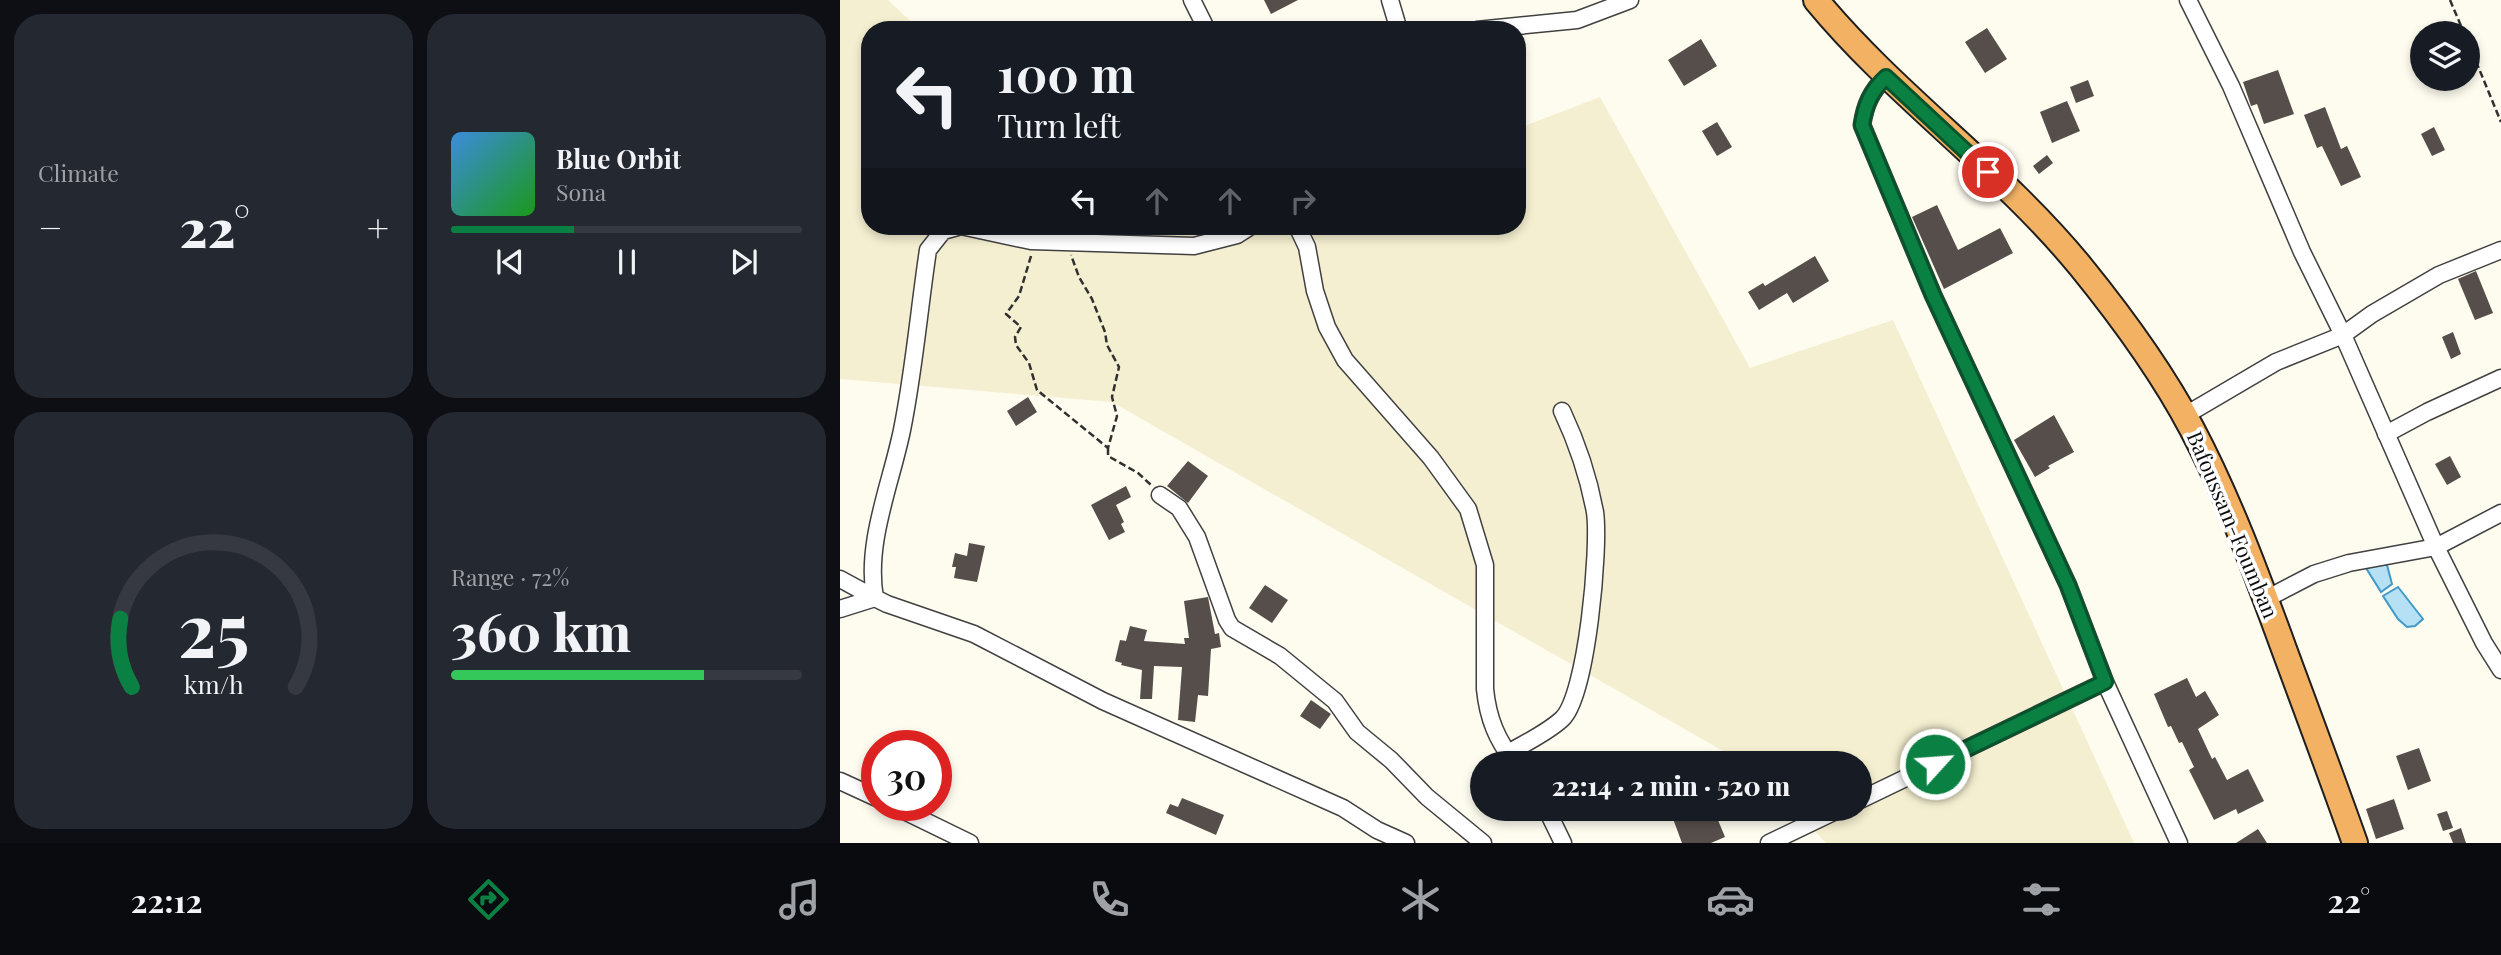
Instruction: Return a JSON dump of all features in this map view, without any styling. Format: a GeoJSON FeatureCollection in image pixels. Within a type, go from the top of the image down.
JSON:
{"type":"FeatureCollection","features":[{"type":"Feature","properties":{"kind":"highway","name":"Bafoussam-Foumban"},"geometry":{"type":"LineString","coordinates":[[1816,0],[1886,77],[2029,209],[2080,265],[2120,317],[2184,416],[2218,484],[2266,599],[2355,843]]}},
{"type":"Feature","properties":{"kind":"street"},"geometry":{"type":"LineString","coordinates":[[1192,0],[1202,21]]}},
{"type":"Feature","properties":{"kind":"street"},"geometry":{"type":"LineString","coordinates":[[1390,0],[1396,21]]}},
{"type":"Feature","properties":{"kind":"street"},"geometry":{"type":"LineString","coordinates":[[1526,25],[1577,20],[1630,0]]}},
{"type":"Feature","properties":{"kind":"street"},"geometry":{"type":"LineString","coordinates":[[2188,0],[2231,86],[2302,252],[2343,335],[2436,547],[2501,670]]}},
{"type":"Feature","properties":{"kind":"street"},"geometry":{"type":"LineString","coordinates":[[1886,77],[1876,86],[1864,106],[1862,125],[1933,295],[2068,585],[2105,682],[2179,843]]}},
{"type":"Feature","properties":{"kind":"street"},"geometry":{"type":"LineString","coordinates":[[875,598],[872,580],[873,554],[904,415],[928,250],[940,235]]}},
{"type":"Feature","properties":{"kind":"street"},"geometry":{"type":"LineString","coordinates":[[1003,235],[1031,241],[1063,243],[1194,246],[1237,235]]}},
{"type":"Feature","properties":{"kind":"street"},"geometry":{"type":"LineString","coordinates":[[1301,235],[1307,247],[1315,290],[1326,327],[1345,360],[1437,466],[1468,509],[1485,565],[1487,709],[1492,727],[1507,751]]}},
{"type":"Feature","properties":{"kind":"street"},"geometry":{"type":"LineString","coordinates":[[2184,416],[2276,362],[2343,335],[2372,314],[2439,275],[2501,250]]}},
{"type":"Feature","properties":{"kind":"street"},"geometry":{"type":"LineString","coordinates":[[2386,434],[2501,378]]}},
{"type":"Feature","properties":{"kind":"street"},"geometry":{"type":"LineString","coordinates":[[1521,751],[1563,719],[1571,705],[1589,630],[1596,556],[1595,514],[1580,449],[1562,411]]}},
{"type":"Feature","properties":{"kind":"street"},"geometry":{"type":"LineString","coordinates":[[1160,495],[1179,508],[1197,537],[1232,628],[1280,656],[1335,701],[1357,732],[1391,760],[1427,797],[1483,843]]}},
{"type":"Feature","properties":{"kind":"street"},"geometry":{"type":"LineString","coordinates":[[2266,599],[2314,574],[2349,563],[2436,547],[2501,513]]}},
{"type":"Feature","properties":{"kind":"street"},"geometry":{"type":"LineString","coordinates":[[840,579],[887,604],[974,634],[1103,701],[1343,808],[1377,830],[1406,843]]}},
{"type":"Feature","properties":{"kind":"street"},"geometry":{"type":"LineString","coordinates":[[840,609],[875,598]]}},
{"type":"Feature","properties":{"kind":"street"},"geometry":{"type":"LineString","coordinates":[[1872,794],[2105,682]]}},
{"type":"Feature","properties":{"kind":"street"},"geometry":{"type":"LineString","coordinates":[[840,781],[861,791]]}},
{"type":"Feature","properties":{"kind":"street"},"geometry":{"type":"LineString","coordinates":[[925,821],[970,843]]}},
{"type":"Feature","properties":{"kind":"street"},"geometry":{"type":"LineString","coordinates":[[1552,821],[1563,843]]}},
{"type":"Feature","properties":{"kind":"street"},"geometry":{"type":"LineString","coordinates":[[1769,843],[1815,821]]}},
{"type":"Feature","properties":{"kind":"path"},"geometry":{"type":"LineString","coordinates":[[2450,0],[2459,21]]}},
{"type":"Feature","properties":{"kind":"path"},"geometry":{"type":"LineString","coordinates":[[2480,71],[2501,122]]}},
{"type":"Feature","properties":{"kind":"path"},"geometry":{"type":"LineString","coordinates":[[1031,241],[1033,246],[1026,280],[1014,306],[1006,314],[1021,327],[1015,337],[1016,345],[1029,363],[1037,390],[1108,448]]}},
{"type":"Feature","properties":{"kind":"path"},"geometry":{"type":"LineString","coordinates":[[1063,243],[1092,299],[1105,332],[1107,345],[1119,367],[1112,397],[1117,416],[1108,456],[1139,473],[1160,495]]}},
{"type":"Feature","properties":{"kind":"shaded area"},"geometry":{"type":"Polygon","coordinates":[[[840,0],[888,0],[910,21],[861,21],[861,235],[1526,235],[1526,126],[1600,97],[1750,368],[1893,320],[2134,843],[1826,843],[1805,821],[1872,821],[1872,751],[1723,751],[1112,402],[840,379],[840,0]]]}},
{"type":"Feature","properties":{"kind":"water"},"geometry":{"type":"Polygon","coordinates":[[[2377,560],[2387,565],[2392,584],[2381,592],[2366,568],[2377,560]]]}},
{"type":"Feature","properties":{"kind":"water"},"geometry":{"type":"Polygon","coordinates":[[[2398,587],[2423,619],[2415,626],[2407,627],[2398,619],[2383,596],[2398,587]]]}},
{"type":"Feature","properties":{"kind":"building"},"geometry":{"type":"Polygon","coordinates":[[[1264,0],[1298,0],[1271,14],[1264,0]]]}},
{"type":"Feature","properties":{"kind":"building"},"geometry":{"type":"Polygon","coordinates":[[[1987,28],[2007,59],[1985,73],[1965,42],[1987,28]]]}},
{"type":"Feature","properties":{"kind":"building"},"geometry":{"type":"Polygon","coordinates":[[[1701,39],[1717,66],[1684,86],[1668,60],[1701,39]]]}},
{"type":"Feature","properties":{"kind":"building"},"geometry":{"type":"Polygon","coordinates":[[[2278,70],[2294,114],[2264,124],[2257,104],[2251,106],[2243,82],[2278,70]]]}},
{"type":"Feature","properties":{"kind":"building"},"geometry":{"type":"Polygon","coordinates":[[[2088,80],[2094,96],[2076,103],[2070,87],[2088,80]]]}},
{"type":"Feature","properties":{"kind":"building"},"geometry":{"type":"Polygon","coordinates":[[[2067,101],[2080,131],[2052,143],[2040,112],[2067,101]]]}},
{"type":"Feature","properties":{"kind":"building"},"geometry":{"type":"Polygon","coordinates":[[[2325,107],[2341,149],[2347,146],[2361,177],[2341,186],[2322,146],[2317,148],[2304,115],[2325,107]]]}},
{"type":"Feature","properties":{"kind":"building"},"geometry":{"type":"Polygon","coordinates":[[[1717,122],[1732,147],[1717,156],[1702,131],[1717,122]]]}},
{"type":"Feature","properties":{"kind":"building"},"geometry":{"type":"Polygon","coordinates":[[[2434,127],[2445,150],[2432,156],[2421,134],[2434,127]]]}},
{"type":"Feature","properties":{"kind":"building"},"geometry":{"type":"Polygon","coordinates":[[[2047,155],[2053,163],[2039,174],[2033,166],[2047,155]]]}},
{"type":"Feature","properties":{"kind":"building"},"geometry":{"type":"Polygon","coordinates":[[[1937,205],[1958,250],[2000,228],[2013,253],[1944,289],[1912,217],[1937,205]]]}},
{"type":"Feature","properties":{"kind":"building"},"geometry":{"type":"Polygon","coordinates":[[[1815,256],[1829,281],[1793,303],[1787,293],[1759,310],[1748,292],[1763,283],[1765,286],[1815,256]]]}},
{"type":"Feature","properties":{"kind":"building"},"geometry":{"type":"Polygon","coordinates":[[[2476,271],[2493,313],[2475,320],[2458,279],[2476,271]]]}},
{"type":"Feature","properties":{"kind":"building"},"geometry":{"type":"Polygon","coordinates":[[[2453,332],[2461,354],[2451,359],[2442,337],[2453,332]]]}},
{"type":"Feature","properties":{"kind":"building"},"geometry":{"type":"Polygon","coordinates":[[[1028,397],[1037,412],[1016,426],[1007,411],[1028,397]]]}},
{"type":"Feature","properties":{"kind":"building"},"geometry":{"type":"Polygon","coordinates":[[[2054,415],[2074,452],[2048,466],[2050,468],[2035,477],[2014,440],[2054,415]]]}},
{"type":"Feature","properties":{"kind":"building"},"geometry":{"type":"Polygon","coordinates":[[[2450,456],[2461,477],[2447,485],[2435,464],[2450,456]]]}},
{"type":"Feature","properties":{"kind":"building"},"geometry":{"type":"Polygon","coordinates":[[[1188,461],[1208,476],[1188,503],[1167,486],[1188,461]]]}},
{"type":"Feature","properties":{"kind":"building"},"geometry":{"type":"Polygon","coordinates":[[[1126,486],[1131,497],[1116,505],[1124,522],[1121,524],[1125,532],[1109,540],[1091,505],[1126,486]]]}},
{"type":"Feature","properties":{"kind":"building"},"geometry":{"type":"Polygon","coordinates":[[[969,543],[985,546],[977,582],[954,578],[956,567],[952,567],[955,553],[967,556],[969,543]]]}},
{"type":"Feature","properties":{"kind":"building"},"geometry":{"type":"Polygon","coordinates":[[[1265,585],[1288,600],[1272,623],[1249,608],[1265,585]]]}},
{"type":"Feature","properties":{"kind":"building"},"geometry":{"type":"Polygon","coordinates":[[[1208,597],[1215,634],[1219,633],[1221,647],[1211,649],[1208,696],[1198,695],[1195,722],[1178,720],[1182,667],[1154,666],[1152,699],[1140,699],[1142,670],[1115,661],[1120,640],[1126,641],[1130,626],[1147,630],[1144,641],[1185,644],[1184,638],[1189,638],[1184,601],[1208,597]]]}},
{"type":"Feature","properties":{"kind":"building"},"geometry":{"type":"Polygon","coordinates":[[[2187,678],[2196,697],[2205,691],[2219,715],[2198,729],[2212,759],[2215,757],[2227,780],[2248,769],[2264,801],[2238,814],[2236,809],[2214,820],[2189,770],[2194,767],[2182,742],[2179,743],[2171,726],[2168,727],[2154,694],[2187,678]]]}},
{"type":"Feature","properties":{"kind":"building"},"geometry":{"type":"Polygon","coordinates":[[[1311,700],[1331,714],[1320,729],[1300,716],[1311,700]]]}},
{"type":"Feature","properties":{"kind":"building"},"geometry":{"type":"Polygon","coordinates":[[[2419,748],[2431,781],[2408,790],[2396,756],[2419,748]]]}},
{"type":"Feature","properties":{"kind":"building"},"geometry":{"type":"Polygon","coordinates":[[[1182,798],[1224,815],[1216,835],[1166,813],[1170,804],[1178,807],[1182,798]]]}},
{"type":"Feature","properties":{"kind":"building"},"geometry":{"type":"Polygon","coordinates":[[[2394,799],[2404,829],[2376,839],[2366,809],[2394,799]]]}},
{"type":"Feature","properties":{"kind":"building"},"geometry":{"type":"Polygon","coordinates":[[[2447,811],[2453,828],[2443,831],[2437,814],[2447,811]]]}},
{"type":"Feature","properties":{"kind":"building"},"geometry":{"type":"Polygon","coordinates":[[[1674,821],[1718,821],[1725,837],[1711,843],[1682,843],[1674,821]]]}},
{"type":"Feature","properties":{"kind":"building"},"geometry":{"type":"Polygon","coordinates":[[[2461,828],[2466,843],[2453,843],[2449,833],[2461,828]]]}},
{"type":"Feature","properties":{"kind":"building"},"geometry":{"type":"Polygon","coordinates":[[[2258,829],[2267,843],[2236,843],[2258,829]]]}},
{"type":"Feature","properties":{"kind":"route"},"geometry":{"type":"LineString","coordinates":[[1935,764],[2105,682],[2068,585],[1933,295],[1862,125],[1864,106],[1876,86],[1886,77],[1988,172]]}}]}
